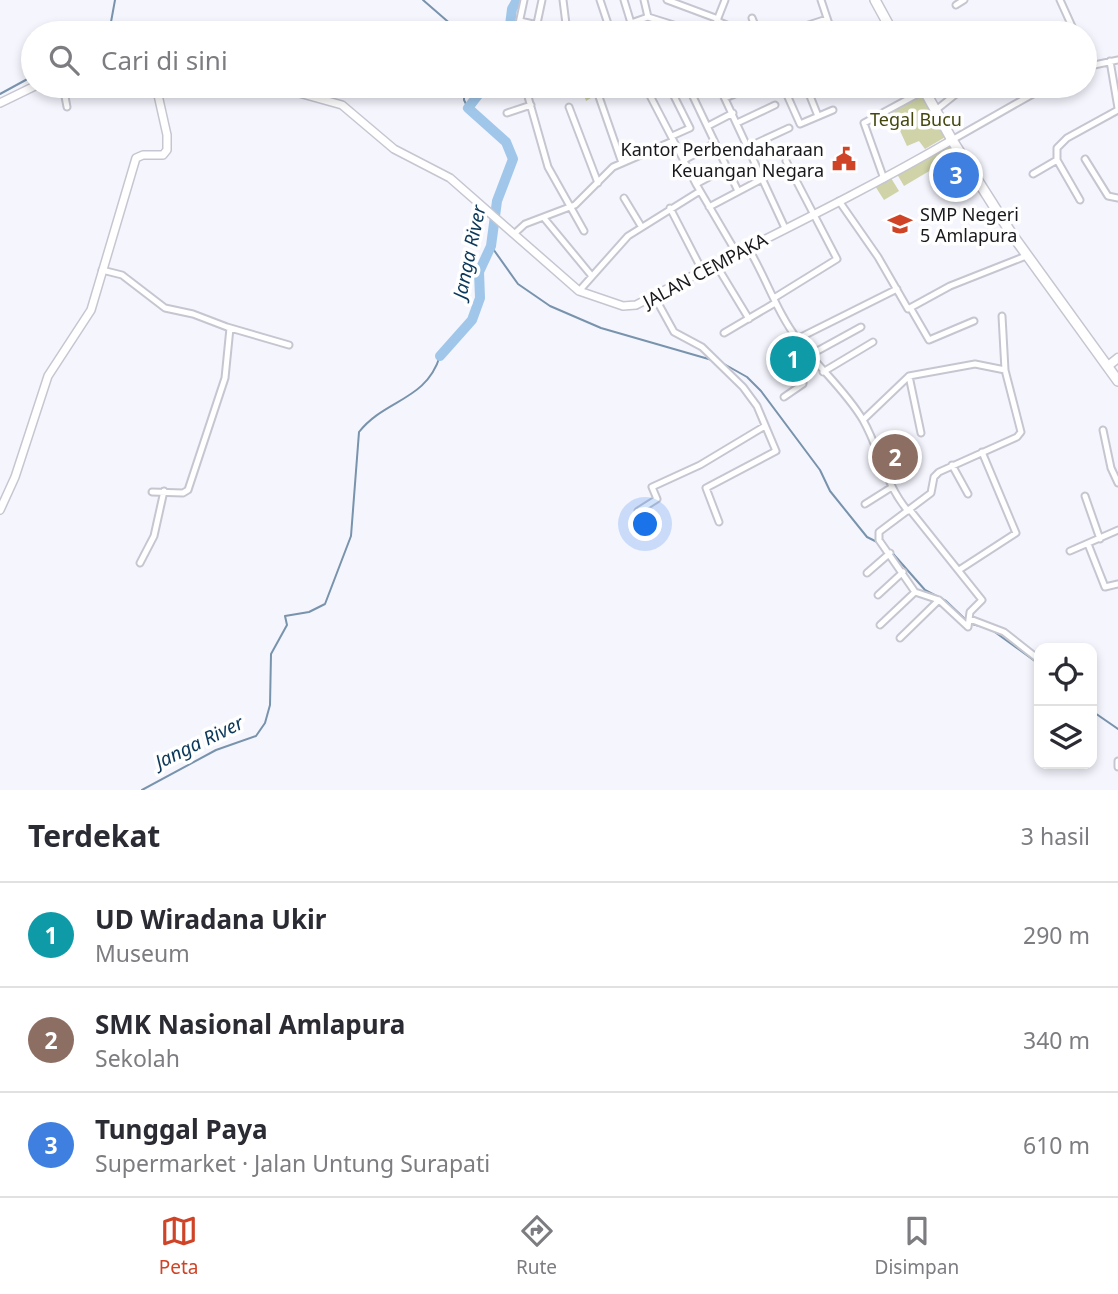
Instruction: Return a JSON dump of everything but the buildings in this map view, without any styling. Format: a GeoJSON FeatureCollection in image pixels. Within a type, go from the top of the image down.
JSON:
{"type":"FeatureCollection","features":[{"type":"Feature","properties":{"kind":"highway"},"geometry":{"type":"LineString","coordinates":[[875,0],[886,21]]}},
{"type":"Feature","properties":{"kind":"highway"},"geometry":{"type":"LineString","coordinates":[[929,98],[952,140],[1026,256],[1114,372]]}},
{"type":"Feature","properties":{"kind":"main road"},"geometry":{"type":"LineString","coordinates":[[1114,372],[1118,358]]}},
{"type":"Feature","properties":{"kind":"street"},"geometry":{"type":"LineString","coordinates":[[520,21],[524,0]]}},
{"type":"Feature","properties":{"kind":"street"},"geometry":{"type":"LineString","coordinates":[[538,21],[542,0]]}},
{"type":"Feature","properties":{"kind":"street"},"geometry":{"type":"LineString","coordinates":[[564,0],[567,21]]}},
{"type":"Feature","properties":{"kind":"street"},"geometry":{"type":"LineString","coordinates":[[600,0],[607,21]]}},
{"type":"Feature","properties":{"kind":"street"},"geometry":{"type":"LineString","coordinates":[[624,0],[630,21]]}},
{"type":"Feature","properties":{"kind":"street"},"geometry":{"type":"LineString","coordinates":[[644,0],[648,17]]}},
{"type":"Feature","properties":{"kind":"street"},"geometry":{"type":"LineString","coordinates":[[667,0],[717,20],[726,0]]}},
{"type":"Feature","properties":{"kind":"street"},"geometry":{"type":"LineString","coordinates":[[821,0],[827,19],[821,21]]}},
{"type":"Feature","properties":{"kind":"street"},"geometry":{"type":"LineString","coordinates":[[956,5],[964,0]]}},
{"type":"Feature","properties":{"kind":"street"},"geometry":{"type":"LineString","coordinates":[[1060,0],[1070,21]]}},
{"type":"Feature","properties":{"kind":"street"},"geometry":{"type":"LineString","coordinates":[[637,21],[648,17],[660,21]]}},
{"type":"Feature","properties":{"kind":"street"},"geometry":{"type":"LineString","coordinates":[[1097,64],[1118,60]]}},
{"type":"Feature","properties":{"kind":"street"},"geometry":{"type":"LineString","coordinates":[[1080,200],[1055,152],[1061,143],[1118,109],[1110,61]]}},
{"type":"Feature","properties":{"kind":"street"},"geometry":{"type":"LineString","coordinates":[[0,103],[21,93]]}},
{"type":"Feature","properties":{"kind":"street"},"geometry":{"type":"LineString","coordinates":[[65,98],[67,107]]}},
{"type":"Feature","properties":{"kind":"street"},"geometry":{"type":"LineString","coordinates":[[0,510],[15,477],[47,376],[91,310],[136,158],[143,155],[163,155],[167,150],[167,135],[159,98]]}},
{"type":"Feature","properties":{"kind":"street","name":"JALAN CEMPAKA"},"geometry":{"type":"LineString","coordinates":[[317,98],[342,105],[394,149],[439,171],[579,291],[627,307],[636,306],[653,294],[884,179],[952,140]]}},
{"type":"Feature","properties":{"kind":"street"},"geometry":{"type":"LineString","coordinates":[[529,98],[548,167],[584,231]]}},
{"type":"Feature","properties":{"kind":"street"},"geometry":{"type":"LineString","coordinates":[[599,98],[622,163]]}},
{"type":"Feature","properties":{"kind":"street"},"geometry":{"type":"LineString","coordinates":[[651,98],[699,191],[736,252]]}},
{"type":"Feature","properties":{"kind":"street"},"geometry":{"type":"LineString","coordinates":[[511,231],[570,208],[612,167],[673,139],[690,128],[675,98]]}},
{"type":"Feature","properties":{"kind":"street"},"geometry":{"type":"LineString","coordinates":[[694,98],[738,191]]}},
{"type":"Feature","properties":{"kind":"street"},"geometry":{"type":"LineString","coordinates":[[788,98],[800,124],[833,110]]}},
{"type":"Feature","properties":{"kind":"street"},"geometry":{"type":"LineString","coordinates":[[811,98],[818,116]]}},
{"type":"Feature","properties":{"kind":"street"},"geometry":{"type":"LineString","coordinates":[[884,179],[863,123],[907,98]]}},
{"type":"Feature","properties":{"kind":"street"},"geometry":{"type":"LineString","coordinates":[[936,110],[951,98]]}},
{"type":"Feature","properties":{"kind":"street"},"geometry":{"type":"LineString","coordinates":[[952,140],[1026,98]]}},
{"type":"Feature","properties":{"kind":"street"},"geometry":{"type":"LineString","coordinates":[[725,99],[785,228]]}},
{"type":"Feature","properties":{"kind":"street"},"geometry":{"type":"LineString","coordinates":[[507,113],[531,105]]}},
{"type":"Feature","properties":{"kind":"street"},"geometry":{"type":"LineString","coordinates":[[737,123],[775,106]]}},
{"type":"Feature","properties":{"kind":"street"},"geometry":{"type":"LineString","coordinates":[[569,107],[598,183]]}},
{"type":"Feature","properties":{"kind":"street"},"geometry":{"type":"LineString","coordinates":[[708,126],[733,113]]}},
{"type":"Feature","properties":{"kind":"street"},"geometry":{"type":"LineString","coordinates":[[748,147],[789,128]]}},
{"type":"Feature","properties":{"kind":"street"},"geometry":{"type":"LineString","coordinates":[[684,160],[715,144]]}},
{"type":"Feature","properties":{"kind":"street"},"geometry":{"type":"LineString","coordinates":[[1086,159],[1108,196],[1118,198]]}},
{"type":"Feature","properties":{"kind":"street"},"geometry":{"type":"LineString","coordinates":[[1033,174],[1057,160]]}},
{"type":"Feature","properties":{"kind":"street"},"geometry":{"type":"LineString","coordinates":[[724,333],[836,262],[837,257],[786,161]]}},
{"type":"Feature","properties":{"kind":"street"},"geometry":{"type":"LineString","coordinates":[[696,184],[726,167]]}},
{"type":"Feature","properties":{"kind":"street"},"geometry":{"type":"LineString","coordinates":[[709,207],[762,179]]}},
{"type":"Feature","properties":{"kind":"street"},"geometry":{"type":"LineString","coordinates":[[579,291],[592,275],[608,262],[628,236],[699,191]]}},
{"type":"Feature","properties":{"kind":"street"},"geometry":{"type":"LineString","coordinates":[[624,198],[641,226]]}},
{"type":"Feature","properties":{"kind":"street"},"geometry":{"type":"LineString","coordinates":[[839,201],[929,340],[974,321]]}},
{"type":"Feature","properties":{"kind":"street"},"geometry":{"type":"LineString","coordinates":[[670,208],[702,270]]}},
{"type":"Feature","properties":{"kind":"street"},"geometry":{"type":"LineString","coordinates":[[544,218],[592,275]]}},
{"type":"Feature","properties":{"kind":"street"},"geometry":{"type":"LineString","coordinates":[[747,246],[797,340],[863,420],[891,487],[982,598],[972,610],[970,622]]}},
{"type":"Feature","properties":{"kind":"street"},"geometry":{"type":"LineString","coordinates":[[911,309],[950,286],[1026,256]]}},
{"type":"Feature","properties":{"kind":"street"},"geometry":{"type":"LineString","coordinates":[[715,263],[749,318]]}},
{"type":"Feature","properties":{"kind":"street"},"geometry":{"type":"LineString","coordinates":[[102,270],[122,275],[164,308],[193,314],[289,345]]}},
{"type":"Feature","properties":{"kind":"street"},"geometry":{"type":"LineString","coordinates":[[797,340],[897,289]]}},
{"type":"Feature","properties":{"kind":"street"},"geometry":{"type":"LineString","coordinates":[[653,294],[674,332],[702,347],[721,364],[757,406],[776,451],[706,488],[719,523]]}},
{"type":"Feature","properties":{"kind":"street"},"geometry":{"type":"LineString","coordinates":[[1002,316],[1005,370],[1021,432],[1017,437],[936,474],[934,490],[878,534],[915,592],[939,600],[963,625],[970,622],[1004,632],[1034,655]]}},
{"type":"Feature","properties":{"kind":"street"},"geometry":{"type":"LineString","coordinates":[[810,355],[861,327]]}},
{"type":"Feature","properties":{"kind":"street"},"geometry":{"type":"LineString","coordinates":[[152,492],[183,493],[188,490],[225,379],[230,328]]}},
{"type":"Feature","properties":{"kind":"street"},"geometry":{"type":"LineString","coordinates":[[824,372],[873,342]]}},
{"type":"Feature","properties":{"kind":"street"},"geometry":{"type":"LineString","coordinates":[[784,397],[803,384],[803,374],[817,364]]}},
{"type":"Feature","properties":{"kind":"street"},"geometry":{"type":"LineString","coordinates":[[863,420],[909,376],[975,364],[1005,370]]}},
{"type":"Feature","properties":{"kind":"street"},"geometry":{"type":"LineString","coordinates":[[909,376],[921,433]]}},
{"type":"Feature","properties":{"kind":"street"},"geometry":{"type":"LineString","coordinates":[[638,510],[657,499],[652,487],[700,465],[765,426]]}},
{"type":"Feature","properties":{"kind":"street"},"geometry":{"type":"LineString","coordinates":[[1103,430],[1111,468],[1118,483]]}},
{"type":"Feature","properties":{"kind":"street"},"geometry":{"type":"LineString","coordinates":[[959,570],[1016,533],[982,452]]}},
{"type":"Feature","properties":{"kind":"street"},"geometry":{"type":"LineString","coordinates":[[952,465],[968,494]]}},
{"type":"Feature","properties":{"kind":"street"},"geometry":{"type":"LineString","coordinates":[[865,505],[891,487]]}},
{"type":"Feature","properties":{"kind":"street"},"geometry":{"type":"LineString","coordinates":[[140,563],[154,536],[164,491]]}},
{"type":"Feature","properties":{"kind":"street"},"geometry":{"type":"LineString","coordinates":[[1085,496],[1100,539]]}},
{"type":"Feature","properties":{"kind":"street"},"geometry":{"type":"LineString","coordinates":[[1070,551],[1118,530]]}},
{"type":"Feature","properties":{"kind":"street"},"geometry":{"type":"LineString","coordinates":[[1088,544],[1105,587],[1118,584]]}},
{"type":"Feature","properties":{"kind":"street"},"geometry":{"type":"LineString","coordinates":[[867,573],[890,553]]}},
{"type":"Feature","properties":{"kind":"street"},"geometry":{"type":"LineString","coordinates":[[878,595],[903,572]]}},
{"type":"Feature","properties":{"kind":"street"},"geometry":{"type":"LineString","coordinates":[[880,625],[915,592]]}},
{"type":"Feature","properties":{"kind":"street"},"geometry":{"type":"LineString","coordinates":[[900,638],[939,600]]}},
{"type":"Feature","properties":{"kind":"street"},"geometry":{"type":"LineString","coordinates":[[1118,761],[1118,767]]}},
{"type":"Feature","properties":{"kind":"green space","name":"Tegal Bucu"},"geometry":{"type":"Polygon","coordinates":[[[916,98],[925,98],[947,136],[925,149],[919,141],[907,146],[890,109],[916,98]]]}},
{"type":"Feature","properties":{"kind":"green space"},"geometry":{"type":"Polygon","coordinates":[[[953,145],[958,154],[904,186],[897,174],[953,145]]]}},
{"type":"Feature","properties":{"kind":"green space"},"geometry":{"type":"Polygon","coordinates":[[[891,178],[899,191],[884,200],[875,186],[891,178]]]}},
{"type":"Feature","properties":{"kind":"waterway"},"geometry":{"type":"LineString","coordinates":[[111,21],[115,0]]}},
{"type":"Feature","properties":{"kind":"waterway"},"geometry":{"type":"LineString","coordinates":[[423,0],[447,21]]}},
{"type":"Feature","properties":{"kind":"waterway","name":"Janga River"},"geometry":{"type":"LineString","coordinates":[[510,21],[512,9],[517,0]]}},
{"type":"Feature","properties":{"kind":"waterway"},"geometry":{"type":"LineString","coordinates":[[0,94],[21,83]]}},
{"type":"Feature","properties":{"kind":"waterway"},"geometry":{"type":"LineString","coordinates":[[464,98],[468,108]]}},
{"type":"Feature","properties":{"kind":"waterway","name":"Janga River"},"geometry":{"type":"LineString","coordinates":[[440,356],[472,320],[480,298],[479,272],[491,246],[497,201],[513,159],[506,142],[468,108],[476,98]]}},
{"type":"Feature","properties":{"kind":"waterway"},"geometry":{"type":"LineString","coordinates":[[491,246],[518,284],[550,306],[601,328],[712,360]]}},
{"type":"Feature","properties":{"kind":"waterway","name":"Janga River"},"geometry":{"type":"LineString","coordinates":[[142,790],[216,750],[256,736],[265,723],[270,705],[271,654],[287,625],[285,616],[309,612],[325,604],[351,536],[359,432],[369,421],[425,382],[434,371],[440,356]]}},
{"type":"Feature","properties":{"kind":"waterway"},"geometry":{"type":"LineString","coordinates":[[724,364],[747,377],[761,391],[820,470],[830,491],[867,537],[877,542]]}},
{"type":"Feature","properties":{"kind":"waterway"},"geometry":{"type":"LineString","coordinates":[[888,548],[925,590],[946,601],[967,621]]}},
{"type":"Feature","properties":{"kind":"waterway"},"geometry":{"type":"LineString","coordinates":[[972,624],[987,628]]}},
{"type":"Feature","properties":{"kind":"waterway"},"geometry":{"type":"LineString","coordinates":[[992,630],[1034,660]]}},
{"type":"Feature","properties":{"kind":"waterway"},"geometry":{"type":"LineString","coordinates":[[1097,714],[1118,729]]}},
{"type":"Feature","properties":{"kind":"place","name":"Kantor Perbendaharaan Keuangan Negara"},"geometry":{"type":"Point","coordinates":[844,159]}},
{"type":"Feature","properties":{"kind":"place","name":"Tunggal Paya"},"geometry":{"type":"Point","coordinates":[956,175]}},
{"type":"Feature","properties":{"kind":"place","name":"SMP Negeri 5 Amlapura"},"geometry":{"type":"Point","coordinates":[900,224]}},
{"type":"Feature","properties":{"kind":"place","name":"UD Wiradana Ukir"},"geometry":{"type":"Point","coordinates":[793,359]}},
{"type":"Feature","properties":{"kind":"place","name":"SMK Nasional Amlapura"},"geometry":{"type":"Point","coordinates":[895,457]}}]}
